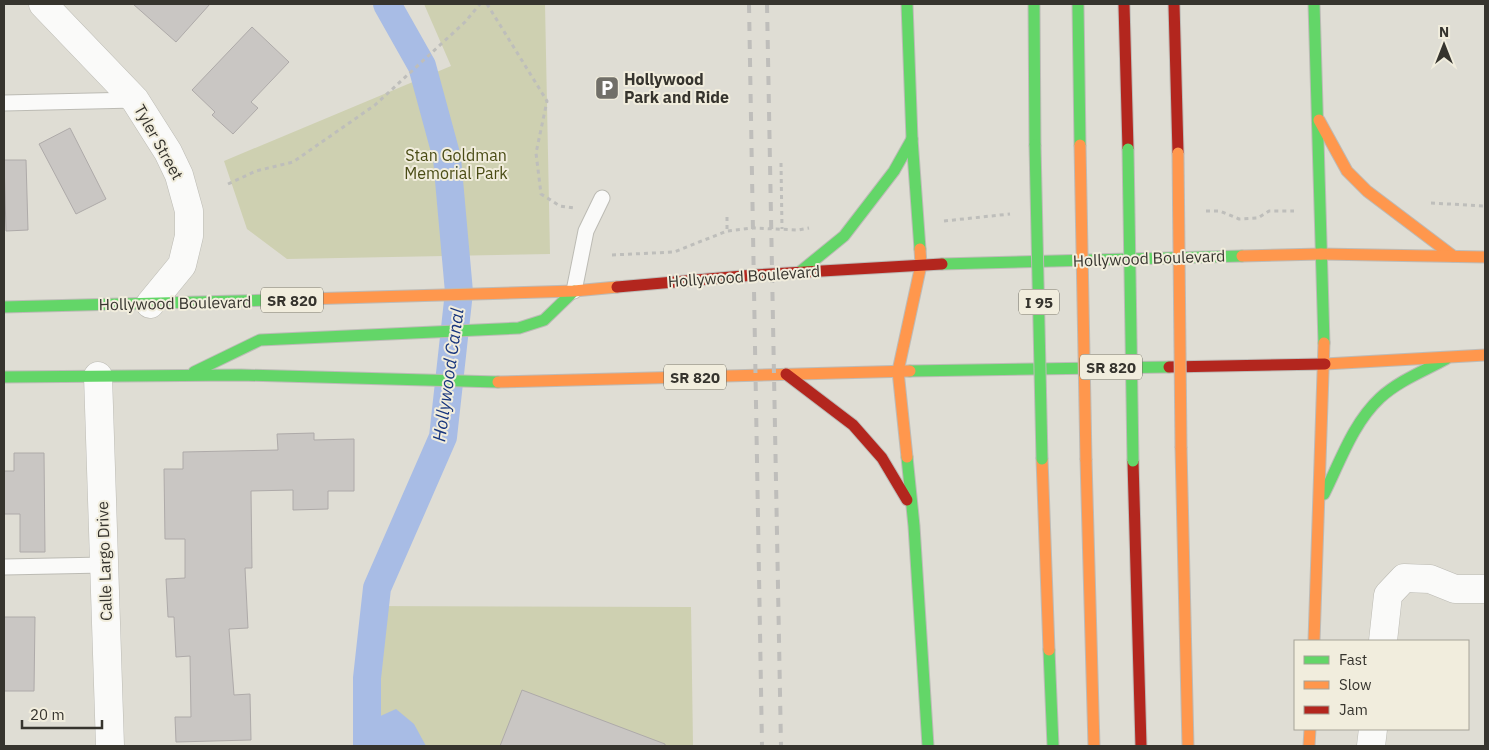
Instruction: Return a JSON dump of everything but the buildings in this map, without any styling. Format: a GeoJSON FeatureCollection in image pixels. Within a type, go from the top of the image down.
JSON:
{"type":"FeatureCollection","features":[{"type":"Feature","properties":{"kind":"main road"},"geometry":{"type":"LineString","coordinates":[[907,4],[912,139],[921,265],[898,371],[912,508],[928,746]]}},
{"type":"Feature","properties":{"kind":"main road","name":"I 95"},"geometry":{"type":"LineString","coordinates":[[1034,4],[1042,459],[1053,746]]}},
{"type":"Feature","properties":{"kind":"main road"},"geometry":{"type":"LineString","coordinates":[[1078,4],[1086,460],[1094,746]]}},
{"type":"Feature","properties":{"kind":"main road"},"geometry":{"type":"LineString","coordinates":[[1124,4],[1141,746]]}},
{"type":"Feature","properties":{"kind":"main road"},"geometry":{"type":"LineString","coordinates":[[1174,4],[1188,746]]}},
{"type":"Feature","properties":{"kind":"main road"},"geometry":{"type":"LineString","coordinates":[[1314,4],[1325,364],[1314,640]]}},
{"type":"Feature","properties":{"kind":"main road"},"geometry":{"type":"LineString","coordinates":[[1317,116],[1347,170],[1360,184],[1453,256]]}},
{"type":"Feature","properties":{"kind":"main road"},"geometry":{"type":"LineString","coordinates":[[801,272],[844,236],[894,171],[912,139]]}},
{"type":"Feature","properties":{"kind":"main road","name":"Hollywood Boulevard"},"geometry":{"type":"LineString","coordinates":[[4,307],[574,291],[801,272],[921,265],[1321,254],[1485,257]]}},
{"type":"Feature","properties":{"kind":"main road"},"geometry":{"type":"LineString","coordinates":[[186,376],[260,340],[519,328],[544,320],[574,291]]}},
{"type":"Feature","properties":{"kind":"main road","name":"SR 820"},"geometry":{"type":"LineString","coordinates":[[4,377],[241,375],[489,382],[898,371],[1325,364],[1446,359],[1485,355]]}},
{"type":"Feature","properties":{"kind":"main road"},"geometry":{"type":"LineString","coordinates":[[1319,505],[1342,456],[1369,410],[1381,397],[1446,359]]}},
{"type":"Feature","properties":{"kind":"main road"},"geometry":{"type":"LineString","coordinates":[[786,374],[853,425],[882,458],[912,508]]}},
{"type":"Feature","properties":{"kind":"main road"},"geometry":{"type":"LineString","coordinates":[[1309,746],[1310,730]]}},
{"type":"Feature","properties":{"kind":"street","name":"Tyler Street"},"geometry":{"type":"LineString","coordinates":[[44,4],[136,100],[168,152],[187,198],[189,236],[182,265],[150,304]]}},
{"type":"Feature","properties":{"kind":"street","name":"Calle Largo Drive"},"geometry":{"type":"LineString","coordinates":[[98,376],[110,746]]}},
{"type":"Feature","properties":{"kind":"street"},"geometry":{"type":"LineString","coordinates":[[1383,640],[1388,595],[1404,578],[1430,579],[1455,589],[1485,589]]}},
{"type":"Feature","properties":{"kind":"street"},"geometry":{"type":"LineString","coordinates":[[1371,746],[1373,730]]}},
{"type":"Feature","properties":{"kind":"lane"},"geometry":{"type":"LineString","coordinates":[[4,103],[136,100]]}},
{"type":"Feature","properties":{"kind":"lane"},"geometry":{"type":"LineString","coordinates":[[574,291],[586,231],[594,211],[602,198]]}},
{"type":"Feature","properties":{"kind":"lane"},"geometry":{"type":"LineString","coordinates":[[4,567],[104,565]]}},
{"type":"Feature","properties":{"kind":"path"},"geometry":{"type":"LineString","coordinates":[[228,184],[256,171],[293,162],[376,105],[465,22],[480,4]]}},
{"type":"Feature","properties":{"kind":"path"},"geometry":{"type":"LineString","coordinates":[[487,4],[547,101],[536,153],[541,194],[560,206],[594,211]]}},
{"type":"Feature","properties":{"kind":"path"},"geometry":{"type":"LineString","coordinates":[[781,163],[782,229]]}},
{"type":"Feature","properties":{"kind":"path"},"geometry":{"type":"LineString","coordinates":[[727,217],[727,232]]}},
{"type":"Feature","properties":{"kind":"green space","name":"Stan Goldman Memorial Park"},"geometry":{"type":"Polygon","coordinates":[[[424,4],[545,4],[550,254],[287,259],[247,229],[224,161],[451,66],[424,4]]]}},
{"type":"Feature","properties":{"kind":"green space"},"geometry":{"type":"Polygon","coordinates":[[[365,606],[691,607],[693,746],[358,746],[365,606]]]}},
{"type":"Feature","properties":{"kind":"water"},"geometry":{"type":"Polygon","coordinates":[[[396,709],[414,724],[426,746],[374,746],[376,718],[396,709]]]}},
{"type":"Feature","properties":{"kind":"waterway","name":"Hollywood Canal"},"geometry":{"type":"LineString","coordinates":[[367,746],[367,678],[377,588],[443,437],[459,292],[447,158],[422,66],[387,4]]}},
{"type":"Feature","properties":{"kind":"railway"},"geometry":{"type":"LineString","coordinates":[[749,4],[762,746]]}},
{"type":"Feature","properties":{"kind":"railway"},"geometry":{"type":"LineString","coordinates":[[767,4],[781,746]]}},
{"type":"Feature","properties":{"kind":"traffic: fast"},"geometry":{"type":"LineString","coordinates":[[907,4],[912,139],[920,249]]}},
{"type":"Feature","properties":{"kind":"traffic: fast"},"geometry":{"type":"LineString","coordinates":[[1034,4],[1035,145]]}},
{"type":"Feature","properties":{"kind":"traffic: fast"},"geometry":{"type":"LineString","coordinates":[[1078,4],[1080,145]]}},
{"type":"Feature","properties":{"kind":"traffic: fast"},"geometry":{"type":"LineString","coordinates":[[1314,4],[1324,343]]}},
{"type":"Feature","properties":{"kind":"traffic: fast"},"geometry":{"type":"LineString","coordinates":[[801,271],[844,236],[894,171],[912,139]]}},
{"type":"Feature","properties":{"kind":"traffic: fast"},"geometry":{"type":"LineString","coordinates":[[1035,145],[1042,459]]}},
{"type":"Feature","properties":{"kind":"traffic: fast"},"geometry":{"type":"LineString","coordinates":[[1128,149],[1133,461]]}},
{"type":"Feature","properties":{"kind":"traffic: fast"},"geometry":{"type":"LineString","coordinates":[[942,264],[1242,256]]}},
{"type":"Feature","properties":{"kind":"traffic: fast"},"geometry":{"type":"LineString","coordinates":[[194,372],[260,340],[519,328],[544,320],[574,291]]}},
{"type":"Feature","properties":{"kind":"traffic: fast"},"geometry":{"type":"LineString","coordinates":[[4,307],[271,300]]}},
{"type":"Feature","properties":{"kind":"traffic: fast"},"geometry":{"type":"LineString","coordinates":[[1324,494],[1348,443],[1370,408],[1395,386],[1446,359]]}},
{"type":"Feature","properties":{"kind":"traffic: fast"},"geometry":{"type":"LineString","coordinates":[[910,371],[1169,367]]}},
{"type":"Feature","properties":{"kind":"traffic: fast"},"geometry":{"type":"LineString","coordinates":[[4,377],[241,375],[498,382]]}},
{"type":"Feature","properties":{"kind":"traffic: fast"},"geometry":{"type":"LineString","coordinates":[[907,457],[914,526],[928,746]]}},
{"type":"Feature","properties":{"kind":"traffic: fast"},"geometry":{"type":"LineString","coordinates":[[1049,650],[1053,746]]}},
{"type":"Feature","properties":{"kind":"traffic: slow"},"geometry":{"type":"LineString","coordinates":[[1319,120],[1347,171],[1367,191],[1453,256]]}},
{"type":"Feature","properties":{"kind":"traffic: slow"},"geometry":{"type":"LineString","coordinates":[[1080,145],[1086,460]]}},
{"type":"Feature","properties":{"kind":"traffic: slow"},"geometry":{"type":"LineString","coordinates":[[1178,153],[1181,448]]}},
{"type":"Feature","properties":{"kind":"traffic: slow"},"geometry":{"type":"LineString","coordinates":[[907,457],[898,371],[921,265],[920,249]]}},
{"type":"Feature","properties":{"kind":"traffic: slow"},"geometry":{"type":"LineString","coordinates":[[1321,254],[1485,257]]}},
{"type":"Feature","properties":{"kind":"traffic: slow"},"geometry":{"type":"LineString","coordinates":[[1242,256],[1321,254]]}},
{"type":"Feature","properties":{"kind":"traffic: slow"},"geometry":{"type":"LineString","coordinates":[[271,300],[574,291],[617,287]]}},
{"type":"Feature","properties":{"kind":"traffic: slow"},"geometry":{"type":"LineString","coordinates":[[1314,640],[1324,343]]}},
{"type":"Feature","properties":{"kind":"traffic: slow"},"geometry":{"type":"LineString","coordinates":[[1325,364],[1485,355]]}},
{"type":"Feature","properties":{"kind":"traffic: slow"},"geometry":{"type":"LineString","coordinates":[[498,382],[910,371]]}},
{"type":"Feature","properties":{"kind":"traffic: slow"},"geometry":{"type":"LineString","coordinates":[[1181,448],[1188,746]]}},
{"type":"Feature","properties":{"kind":"traffic: slow"},"geometry":{"type":"LineString","coordinates":[[1042,459],[1049,650]]}},
{"type":"Feature","properties":{"kind":"traffic: slow"},"geometry":{"type":"LineString","coordinates":[[1086,460],[1094,746]]}},
{"type":"Feature","properties":{"kind":"traffic: slow"},"geometry":{"type":"LineString","coordinates":[[1309,746],[1310,730]]}},
{"type":"Feature","properties":{"kind":"traffic: jam"},"geometry":{"type":"LineString","coordinates":[[1124,4],[1128,149]]}},
{"type":"Feature","properties":{"kind":"traffic: jam"},"geometry":{"type":"LineString","coordinates":[[1174,4],[1178,153]]}},
{"type":"Feature","properties":{"kind":"traffic: jam"},"geometry":{"type":"LineString","coordinates":[[617,287],[754,275],[942,264]]}},
{"type":"Feature","properties":{"kind":"traffic: jam"},"geometry":{"type":"LineString","coordinates":[[1169,367],[1325,364]]}},
{"type":"Feature","properties":{"kind":"traffic: jam"},"geometry":{"type":"LineString","coordinates":[[786,374],[853,425],[882,458],[907,500]]}},
{"type":"Feature","properties":{"kind":"traffic: jam"},"geometry":{"type":"LineString","coordinates":[[1133,461],[1141,746]]}},
{"type":"Feature","properties":{"kind":"place","name":"Hollywood Park and Ride"},"geometry":{"type":"Point","coordinates":[607,88]}}]}
